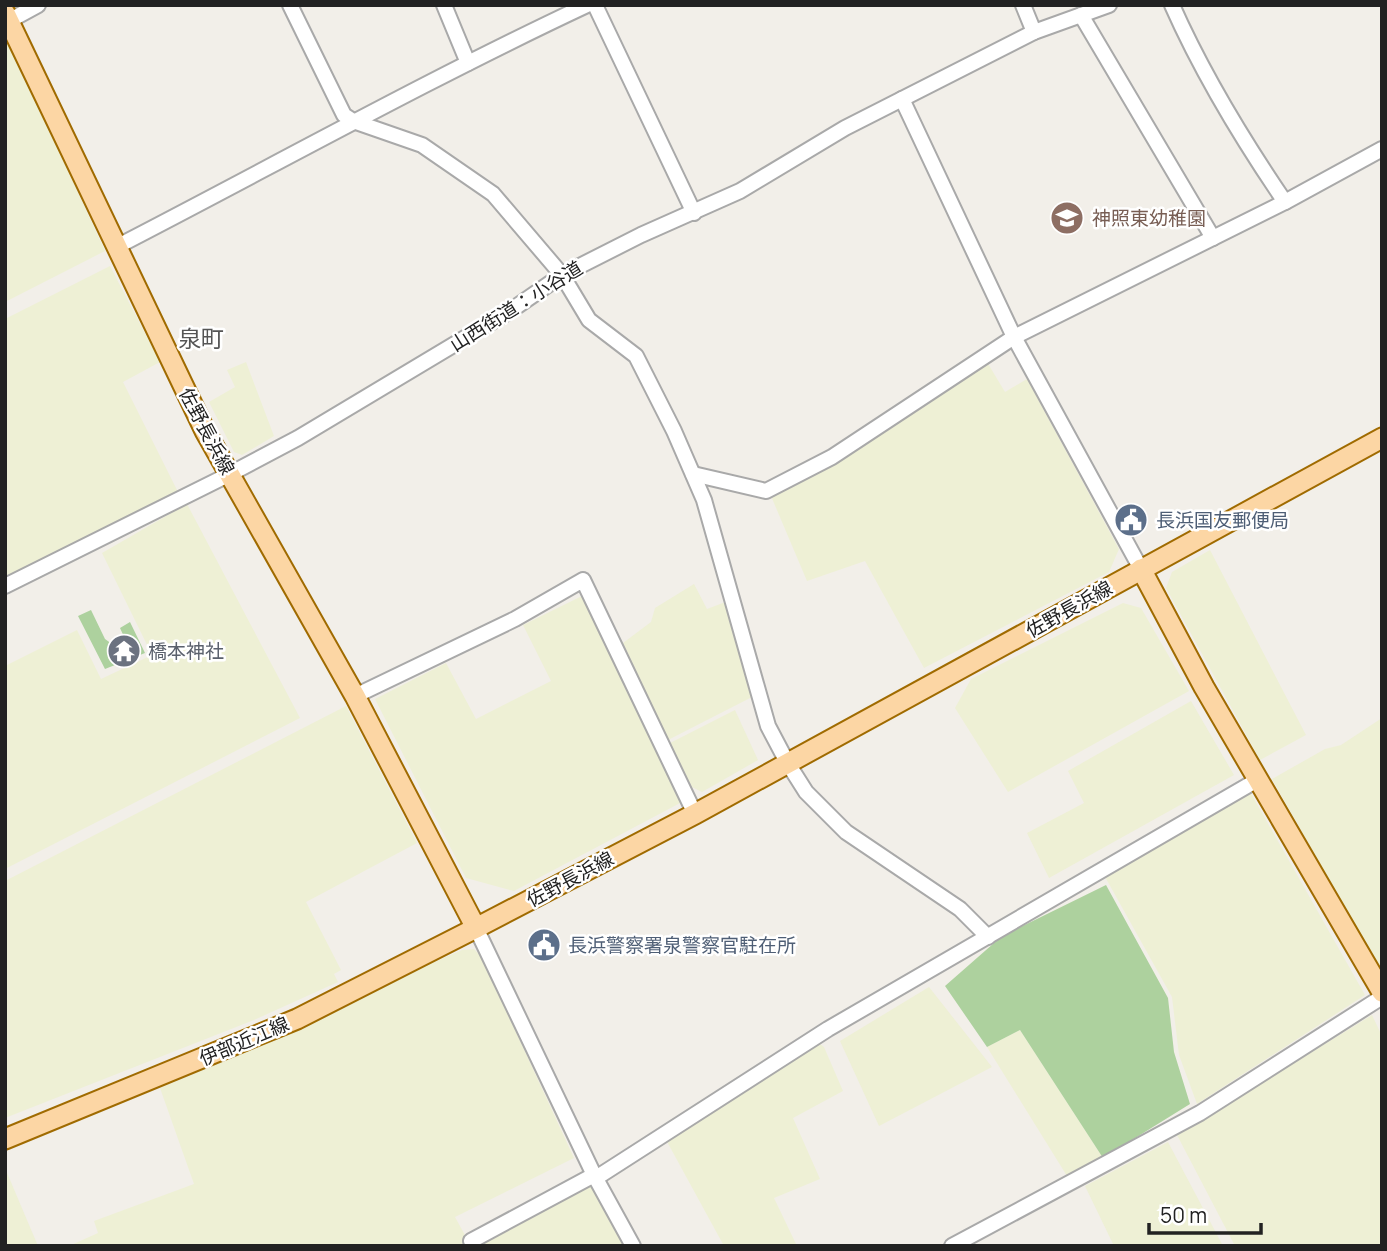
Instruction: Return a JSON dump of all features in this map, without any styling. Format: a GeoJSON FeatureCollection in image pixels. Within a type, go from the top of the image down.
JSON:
{"type":"FeatureCollection","features":[{"type":"Feature","properties":{"kind":"main road","name":"佐野長浜線"},"geometry":{"type":"LineString","coordinates":[[7,19],[205,431],[355,696],[476,928],[695,814],[1141,569]]}},
{"type":"Feature","properties":{"kind":"main road"},"geometry":{"type":"LineString","coordinates":[[1382,438],[1141,569],[1204,687],[1382,995]]}},
{"type":"Feature","properties":{"kind":"main road","name":"伊部近江線"},"geometry":{"type":"LineString","coordinates":[[5,1139],[297,1019],[476,928]]}},
{"type":"Feature","properties":{"kind":"street"},"geometry":{"type":"LineString","coordinates":[[7,19],[38,5]]}},
{"type":"Feature","properties":{"kind":"street"},"geometry":{"type":"LineString","coordinates":[[290,5],[344,115],[353,121],[422,145],[493,194],[562,275],[589,320],[636,356],[674,430],[704,500],[768,726],[787,762],[806,792],[846,832],[960,909],[988,937]]}},
{"type":"Feature","properties":{"kind":"street"},"geometry":{"type":"LineString","coordinates":[[444,5],[468,63]]}},
{"type":"Feature","properties":{"kind":"street"},"geometry":{"type":"LineString","coordinates":[[116,247],[258,174],[353,121],[587,5]]}},
{"type":"Feature","properties":{"kind":"street"},"geometry":{"type":"LineString","coordinates":[[595,5],[694,213]]}},
{"type":"Feature","properties":{"kind":"street"},"geometry":{"type":"LineString","coordinates":[[1023,5],[1034,32]]}},
{"type":"Feature","properties":{"kind":"street","name":"山西街道：小谷道"},"geometry":{"type":"LineString","coordinates":[[5,586],[298,438],[510,311],[562,275],[641,235],[740,191],[845,128],[1034,32],[1109,5]]}},
{"type":"Feature","properties":{"kind":"street"},"geometry":{"type":"LineString","coordinates":[[1172,5],[1201,68],[1244,141],[1285,202]]}},
{"type":"Feature","properties":{"kind":"street"},"geometry":{"type":"LineString","coordinates":[[1081,15],[1213,238]]}},
{"type":"Feature","properties":{"kind":"street"},"geometry":{"type":"LineString","coordinates":[[902,99],[1014,337],[1141,569]]}},
{"type":"Feature","properties":{"kind":"street"},"geometry":{"type":"LineString","coordinates":[[693,474],[766,491],[832,457],[1014,337],[1285,202],[1382,149]]}},
{"type":"Feature","properties":{"kind":"street"},"geometry":{"type":"LineString","coordinates":[[355,696],[515,619],[583,580],[695,814]]}},
{"type":"Feature","properties":{"kind":"street"},"geometry":{"type":"LineString","coordinates":[[474,1246],[471,1241],[595,1176],[828,1029],[1259,779]]}},
{"type":"Feature","properties":{"kind":"street"},"geometry":{"type":"LineString","coordinates":[[476,928],[595,1176],[633,1246]]}},
{"type":"Feature","properties":{"kind":"street"},"geometry":{"type":"LineString","coordinates":[[952,1246],[1200,1113],[1382,995]]}},
{"type":"Feature","properties":{"kind":"green space"},"geometry":{"type":"Polygon","coordinates":[[[5,34],[105,251],[5,302],[5,34]]]}},
{"type":"Feature","properties":{"kind":"green space"},"geometry":{"type":"Polygon","coordinates":[[[110,266],[160,362],[123,382],[179,494],[5,577],[5,319],[110,266]]]}},
{"type":"Feature","properties":{"kind":"green space"},"geometry":{"type":"Polygon","coordinates":[[[246,362],[274,436],[242,455],[234,452],[209,402],[235,387],[227,370],[246,362]]]}},
{"type":"Feature","properties":{"kind":"green space"},"geometry":{"type":"Polygon","coordinates":[[[987,362],[1005,392],[1027,379],[1119,549],[1109,572],[924,668],[865,561],[807,581],[771,496],[987,362]]]}},
{"type":"Feature","properties":{"kind":"green space"},"geometry":{"type":"Polygon","coordinates":[[[187,504],[300,718],[5,869],[5,666],[77,630],[101,679],[152,655],[102,553],[187,504]]]}},
{"type":"Feature","properties":{"kind":"green space"},"geometry":{"type":"Polygon","coordinates":[[[1210,550],[1306,735],[1260,760],[1166,588],[1172,572],[1210,550]]]}},
{"type":"Feature","properties":{"kind":"green space"},"geometry":{"type":"Polygon","coordinates":[[[694,584],[707,609],[728,601],[754,696],[668,740],[623,643],[651,622],[655,608],[694,584]]]}},
{"type":"Feature","properties":{"kind":"green space"},"geometry":{"type":"Polygon","coordinates":[[[584,595],[682,802],[514,891],[466,878],[375,699],[446,663],[476,719],[551,681],[523,625],[584,595]]]}},
{"type":"Feature","properties":{"kind":"green space"},"geometry":{"type":"Polygon","coordinates":[[[1123,603],[1141,608],[1189,691],[1008,792],[955,708],[971,679],[1123,603]]]}},
{"type":"Feature","properties":{"kind":"green space"},"geometry":{"type":"Polygon","coordinates":[[[91,610],[105,639],[112,644],[120,657],[131,652],[120,628],[130,622],[145,653],[105,669],[78,616],[91,610]]]}},
{"type":"Feature","properties":{"kind":"green space"},"geometry":{"type":"Polygon","coordinates":[[[1191,701],[1234,775],[1049,878],[1027,833],[1084,803],[1068,771],[1191,701]]]}},
{"type":"Feature","properties":{"kind":"green space"},"geometry":{"type":"Polygon","coordinates":[[[346,706],[417,843],[306,902],[341,970],[334,974],[338,982],[254,1020],[5,1118],[5,881],[346,706]]]}},
{"type":"Feature","properties":{"kind":"green space"},"geometry":{"type":"Polygon","coordinates":[[[735,710],[758,760],[702,792],[692,787],[670,743],[735,710]]]}},
{"type":"Feature","properties":{"kind":"green space"},"geometry":{"type":"Polygon","coordinates":[[[1382,718],[1382,973],[1272,779],[1325,749],[1341,745],[1382,718]]]}},
{"type":"Feature","properties":{"kind":"green space"},"geometry":{"type":"Polygon","coordinates":[[[1249,790],[1365,995],[1197,1104],[1179,1055],[1172,997],[1104,875],[1249,790]]]}},
{"type":"Feature","properties":{"kind":"green space"},"geometry":{"type":"Polygon","coordinates":[[[1106,885],[1168,998],[1174,1052],[1190,1104],[1103,1158],[1020,1030],[987,1047],[945,986],[1002,936],[1106,885]]]}},
{"type":"Feature","properties":{"kind":"green space"},"geometry":{"type":"Polygon","coordinates":[[[474,949],[481,956],[574,1158],[455,1217],[471,1246],[69,1246],[98,1233],[94,1221],[194,1184],[160,1088],[298,1030],[416,970],[462,950],[474,949]]]}},
{"type":"Feature","properties":{"kind":"green space"},"geometry":{"type":"Polygon","coordinates":[[[929,987],[992,1067],[879,1126],[840,1041],[929,987]]]}},
{"type":"Feature","properties":{"kind":"green space"},"geometry":{"type":"Polygon","coordinates":[[[1372,1015],[1382,1036],[1382,1246],[1235,1246],[1177,1135],[1372,1015]]]}},
{"type":"Feature","properties":{"kind":"green space"},"geometry":{"type":"Polygon","coordinates":[[[1020,1030],[1103,1158],[1067,1176],[987,1047],[1020,1030]]]}},
{"type":"Feature","properties":{"kind":"green space"},"geometry":{"type":"Polygon","coordinates":[[[820,1044],[824,1047],[843,1091],[793,1118],[820,1179],[774,1198],[797,1246],[724,1246],[665,1138],[720,1101],[820,1044]]]}},
{"type":"Feature","properties":{"kind":"green space"},"geometry":{"type":"Polygon","coordinates":[[[1168,1142],[1223,1246],[1114,1246],[1085,1186],[1168,1142]]]}},
{"type":"Feature","properties":{"kind":"green space"},"geometry":{"type":"Polygon","coordinates":[[[5,1168],[38,1246],[5,1246],[5,1168]]]}},
{"type":"Feature","properties":{"kind":"green space"},"geometry":{"type":"Polygon","coordinates":[[[592,1184],[626,1246],[483,1246],[486,1238],[585,1185],[592,1184]]]}},
{"type":"Feature","properties":{"kind":"place","name":"神照東幼稚園"},"geometry":{"type":"Point","coordinates":[1067,218]}},
{"type":"Feature","properties":{"kind":"place","name":"長浜国友郵便局"},"geometry":{"type":"Point","coordinates":[1131,520]}},
{"type":"Feature","properties":{"kind":"place","name":"橋本神社"},"geometry":{"type":"Point","coordinates":[124,651]}},
{"type":"Feature","properties":{"kind":"place","name":"長浜警察署泉警察官駐在所"},"geometry":{"type":"Point","coordinates":[544,945]}},
{"type":"Feature","properties":{"kind":"district","name":"泉町"},"geometry":{"type":"Point","coordinates":[201,339]}}]}
